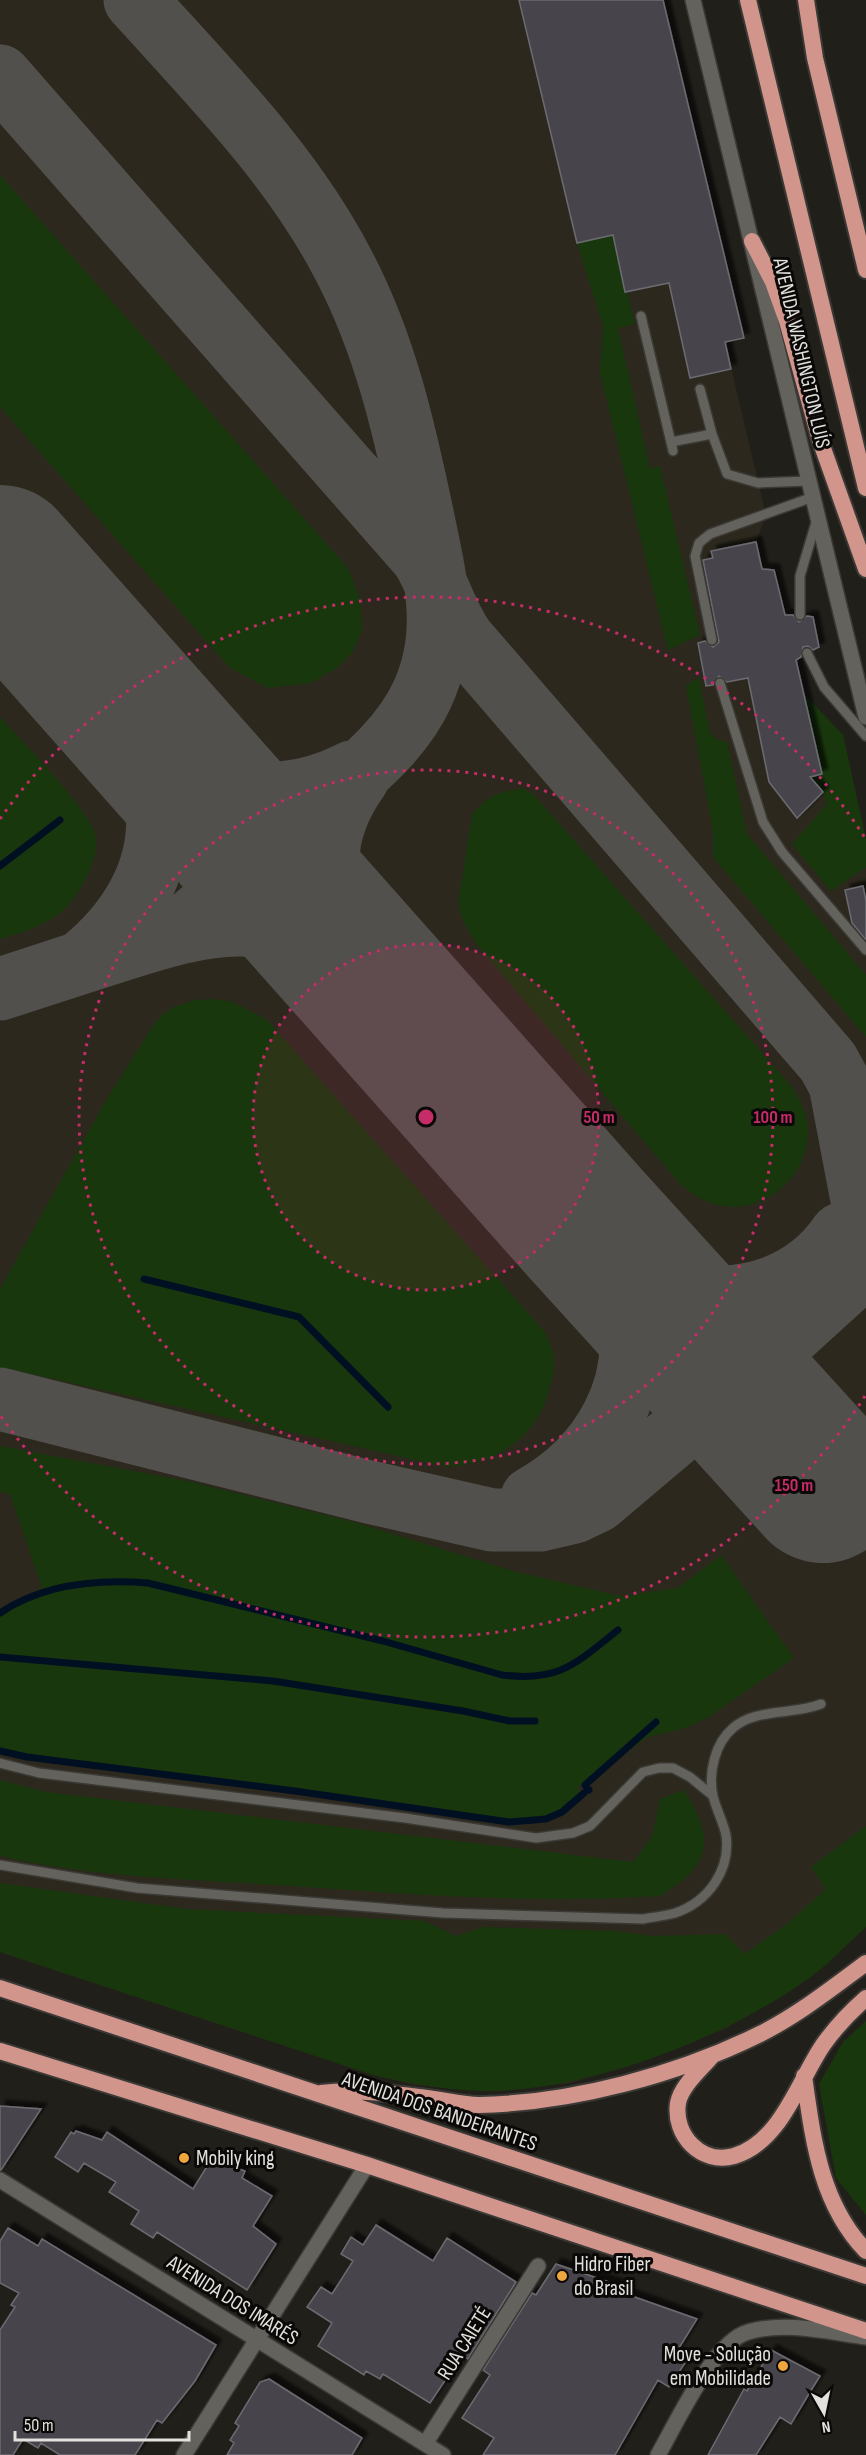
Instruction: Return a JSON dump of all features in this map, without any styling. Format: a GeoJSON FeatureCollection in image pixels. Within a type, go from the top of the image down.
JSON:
{"type":"FeatureCollection","features":[{"type":"Feature","properties":{"kind":"highway","name":"AVENIDA WASHINGTON LUÍS"},"geometry":{"type":"LineString","coordinates":[[748,0],[866,488]]}},
{"type":"Feature","properties":{"kind":"highway"},"geometry":{"type":"LineString","coordinates":[[806,0],[815,58],[866,270]]}},
{"type":"Feature","properties":{"kind":"highway"},"geometry":{"type":"LineString","coordinates":[[752,241],[773,282],[787,321],[820,440],[866,569]]}},
{"type":"Feature","properties":{"kind":"highway"},"geometry":{"type":"LineString","coordinates":[[317,2093],[366,2091],[478,2105],[575,2095],[645,2077],[713,2055],[762,2033],[813,2003],[866,1963]]}},
{"type":"Feature","properties":{"kind":"highway","name":"AVENIDA DOS BANDEIRANTES"},"geometry":{"type":"LineString","coordinates":[[0,1988],[866,2276]]}},
{"type":"Feature","properties":{"kind":"highway"},"geometry":{"type":"LineString","coordinates":[[713,2055],[685,2089],[678,2102],[678,2120],[683,2137],[694,2148],[710,2155],[732,2156],[751,2149],[765,2137],[780,2118],[824,2044],[866,1998]]}},
{"type":"Feature","properties":{"kind":"highway"},"geometry":{"type":"LineString","coordinates":[[0,2051],[367,2165],[866,2331]]}},
{"type":"Feature","properties":{"kind":"highway"},"geometry":{"type":"LineString","coordinates":[[804,2076],[821,2176],[834,2206],[866,2251]]}},
{"type":"Feature","properties":{"kind":"street","name":"AVENIDA WASHINGTON LUÍS"},"geometry":{"type":"LineString","coordinates":[[693,0],[866,717]]}},
{"type":"Feature","properties":{"kind":"street"},"geometry":{"type":"LineString","coordinates":[[184,2455],[367,2165]]}},
{"type":"Feature","properties":{"kind":"street","name":"AVENIDA DOS IMARÉS"},"geometry":{"type":"LineString","coordinates":[[0,2181],[443,2455]]}},
{"type":"Feature","properties":{"kind":"street","name":"RUA CAIETÉ"},"geometry":{"type":"LineString","coordinates":[[425,2444],[538,2266]]}},
{"type":"Feature","properties":{"kind":"street"},"geometry":{"type":"LineString","coordinates":[[658,2455],[716,2356],[730,2341],[746,2332],[772,2328],[866,2337]]}},
{"type":"Feature","properties":{"kind":"lane"},"geometry":{"type":"LineString","coordinates":[[641,316],[672,447],[712,434]]}},
{"type":"Feature","properties":{"kind":"lane"},"geometry":{"type":"LineString","coordinates":[[700,389],[723,468],[735,478],[758,483],[809,481]]}},
{"type":"Feature","properties":{"kind":"lane"},"geometry":{"type":"LineString","coordinates":[[712,640],[694,556],[699,543],[710,534],[813,497]]}},
{"type":"Feature","properties":{"kind":"lane"},"geometry":{"type":"LineString","coordinates":[[800,615],[800,576],[818,517]]}},
{"type":"Feature","properties":{"kind":"lane"},"geometry":{"type":"LineString","coordinates":[[807,654],[824,687],[866,736]]}},
{"type":"Feature","properties":{"kind":"lane"},"geometry":{"type":"LineString","coordinates":[[720,683],[763,822],[782,852],[866,950]]}},
{"type":"Feature","properties":{"kind":"lane"},"geometry":{"type":"LineString","coordinates":[[0,1865],[137,1888],[443,1913],[643,1918],[676,1913],[709,1891],[720,1876],[726,1860],[726,1838],[712,1795],[715,1755],[722,1740],[734,1726],[750,1718],[807,1710],[821,1704]]}},
{"type":"Feature","properties":{"kind":"lane"},"geometry":{"type":"LineString","coordinates":[[0,1763],[39,1773],[405,1818],[536,1838],[573,1833],[590,1826],[643,1772],[659,1768],[673,1768],[682,1772],[712,1795]]}},
{"type":"Feature","properties":{"kind":"shaded area"},"geometry":{"type":"Polygon","coordinates":[[[0,0],[663,0],[744,338],[725,342],[766,515],[756,542],[762,569],[774,570],[785,614],[813,617],[819,647],[796,660],[804,694],[843,735],[866,839],[866,1927],[812,1976],[725,2029],[632,2064],[571,2083],[482,2091],[415,2085],[373,2075],[0,1952],[0,0]]]}},
{"type":"Feature","properties":{"kind":"green space"},"geometry":{"type":"Polygon","coordinates":[[[0,175],[348,568],[360,599],[362,630],[352,653],[337,668],[311,683],[268,688],[230,668],[0,407],[0,175]]]}},
{"type":"Feature","properties":{"kind":"green space"},"geometry":{"type":"Polygon","coordinates":[[[613,235],[635,324],[618,328],[650,468],[660,466],[700,635],[668,650],[600,373],[603,326],[577,243],[613,235]]]}},
{"type":"Feature","properties":{"kind":"green space"},"geometry":{"type":"Polygon","coordinates":[[[699,677],[710,733],[716,739],[727,742],[747,834],[866,975],[866,1037],[713,857],[713,831],[686,686],[699,677]]]}},
{"type":"Feature","properties":{"kind":"green space"},"geometry":{"type":"Polygon","coordinates":[[[804,694],[843,735],[866,839],[866,867],[831,891],[792,844],[827,804],[823,792],[810,777],[821,774],[804,694]]]}},
{"type":"Feature","properties":{"kind":"green space"},"geometry":{"type":"Polygon","coordinates":[[[0,717],[53,774],[80,808],[90,822],[96,843],[91,866],[80,889],[59,914],[38,926],[0,939],[0,717]]]}},
{"type":"Feature","properties":{"kind":"green space"},"geometry":{"type":"Polygon","coordinates":[[[524,789],[534,795],[793,1088],[807,1119],[806,1148],[800,1165],[790,1180],[777,1192],[745,1206],[728,1207],[710,1203],[682,1186],[478,946],[464,923],[459,905],[472,815],[477,808],[495,795],[524,789]]]}},
{"type":"Feature","properties":{"kind":"green space"},"geometry":{"type":"Polygon","coordinates":[[[214,999],[233,1002],[267,1020],[545,1332],[554,1359],[550,1386],[535,1422],[512,1446],[482,1461],[447,1467],[0,1367],[0,1289],[105,1102],[163,1014],[176,1006],[195,1000],[214,999]]]}},
{"type":"Feature","properties":{"kind":"green space"},"geometry":{"type":"Polygon","coordinates":[[[0,1446],[187,1481],[354,1522],[513,1571],[620,1596],[678,1588],[721,1555],[794,1658],[709,1717],[686,1728],[648,1737],[577,1788],[582,1793],[564,1807],[540,1818],[509,1820],[295,1789],[28,1755],[0,1749],[0,1608],[42,1588],[10,1494],[0,1492],[0,1446]]]}},
{"type":"Feature","properties":{"kind":"green space"},"geometry":{"type":"Polygon","coordinates":[[[0,1780],[46,1792],[633,1862],[652,1837],[660,1799],[684,1790],[701,1823],[704,1837],[703,1850],[690,1874],[660,1896],[612,1898],[419,1895],[102,1873],[0,1856],[0,1780]]]}},
{"type":"Feature","properties":{"kind":"green space"},"geometry":{"type":"Polygon","coordinates":[[[866,1826],[866,1927],[833,1959],[778,1999],[698,2040],[654,2058],[565,2083],[521,2089],[480,2091],[453,2089],[373,2075],[0,1952],[0,1883],[187,1909],[424,1921],[456,1936],[483,1927],[616,1931],[652,1936],[725,1934],[745,1954],[788,1923],[826,1889],[811,1867],[866,1826]]]}},
{"type":"Feature","properties":{"kind":"green space"},"geometry":{"type":"Polygon","coordinates":[[[866,2021],[866,2215],[836,2178],[819,2084],[843,2042],[866,2021]]]}},
{"type":"Feature","properties":{"kind":"building"},"geometry":{"type":"Polygon","coordinates":[[[519,0],[663,0],[744,338],[725,342],[731,369],[690,378],[669,283],[625,292],[613,235],[577,243],[519,0]]]}},
{"type":"Feature","properties":{"kind":"building"},"geometry":{"type":"Polygon","coordinates":[[[756,542],[762,569],[774,570],[785,615],[793,615],[799,622],[807,616],[813,617],[819,647],[813,650],[808,646],[803,647],[801,657],[796,660],[822,774],[810,777],[823,792],[797,818],[769,782],[748,678],[727,682],[719,676],[713,685],[706,686],[698,643],[705,641],[713,647],[719,642],[703,560],[713,558],[711,551],[756,542]]]}},
{"type":"Feature","properties":{"kind":"building"},"geometry":{"type":"Polygon","coordinates":[[[863,886],[866,901],[866,940],[852,923],[845,890],[863,886]]]}},
{"type":"Feature","properties":{"kind":"building"},"geometry":{"type":"Polygon","coordinates":[[[0,2106],[41,2109],[1,2170],[0,2170],[0,2106]]]}},
{"type":"Feature","properties":{"kind":"building"},"geometry":{"type":"Polygon","coordinates":[[[76,2131],[102,2140],[107,2132],[193,2189],[211,2160],[245,2171],[242,2178],[272,2196],[253,2226],[276,2244],[247,2290],[157,2232],[153,2238],[131,2224],[139,2211],[109,2192],[116,2182],[84,2163],[78,2172],[55,2157],[71,2132],[74,2134],[76,2131]]]}},
{"type":"Feature","properties":{"kind":"building"},"geometry":{"type":"Polygon","coordinates":[[[376,2225],[433,2261],[447,2238],[516,2282],[468,2359],[462,2355],[430,2403],[383,2374],[380,2379],[366,2371],[364,2375],[318,2346],[332,2323],[307,2307],[321,2287],[332,2294],[353,2261],[341,2254],[351,2237],[363,2245],[376,2225]]]}},
{"type":"Feature","properties":{"kind":"building"},"geometry":{"type":"Polygon","coordinates":[[[8,2228],[38,2246],[42,2239],[216,2345],[195,2381],[162,2423],[157,2420],[135,2455],[60,2455],[41,2443],[38,2448],[23,2439],[13,2455],[0,2455],[0,2330],[15,2307],[11,2305],[19,2293],[0,2283],[0,2241],[8,2228]]]}},
{"type":"Feature","properties":{"kind":"building"},"geometry":{"type":"Polygon","coordinates":[[[556,2264],[629,2289],[626,2294],[697,2319],[674,2356],[685,2363],[669,2387],[658,2380],[615,2455],[483,2455],[494,2438],[462,2418],[490,2375],[483,2370],[532,2293],[536,2295],[556,2264]]]}},
{"type":"Feature","properties":{"kind":"building"},"geometry":{"type":"Polygon","coordinates":[[[771,2350],[820,2376],[791,2424],[780,2417],[756,2455],[708,2455],[744,2389],[747,2391],[771,2350]]]}},
{"type":"Feature","properties":{"kind":"building"},"geometry":{"type":"Polygon","coordinates":[[[269,2379],[362,2438],[352,2455],[227,2455],[234,2443],[230,2440],[239,2426],[235,2423],[260,2382],[269,2379]]]}},
{"type":"Feature","properties":{"kind":"waterway"},"geometry":{"type":"LineString","coordinates":[[0,866],[60,820]]}},
{"type":"Feature","properties":{"kind":"waterway"},"geometry":{"type":"LineString","coordinates":[[144,1279],[299,1317],[388,1407]]}},
{"type":"Feature","properties":{"kind":"waterway"},"geometry":{"type":"LineString","coordinates":[[0,1613],[34,1596],[71,1586],[110,1582],[148,1583],[383,1641],[502,1675],[522,1676],[539,1676],[566,1668],[618,1630]]}},
{"type":"Feature","properties":{"kind":"waterway"},"geometry":{"type":"LineString","coordinates":[[0,1657],[273,1681],[463,1711],[510,1721],[535,1721]]}},
{"type":"Feature","properties":{"kind":"waterway"},"geometry":{"type":"LineString","coordinates":[[589,1790],[585,1785],[656,1722]]}},
{"type":"Feature","properties":{"kind":"waterway"},"geometry":{"type":"LineString","coordinates":[[0,1751],[27,1757],[295,1791],[509,1822],[546,1819],[562,1812],[584,1793]]}},
{"type":"Feature","properties":{"kind":"taxiway"},"geometry":{"type":"LineString","coordinates":[[135,0],[275,159],[323,229],[344,266],[371,326],[392,387],[432,560],[438,605],[436,649],[431,672],[422,695],[402,729],[360,772],[180,931]]}},
{"type":"Feature","properties":{"kind":"taxiway"},"geometry":{"type":"LineString","coordinates":[[0,76],[422,557],[464,640],[828,1062],[840,1084],[866,1221]]}},
{"type":"Feature","properties":{"kind":"taxiway"},"geometry":{"type":"LineString","coordinates":[[136,716],[156,795],[157,830],[154,852],[148,874],[127,913],[114,931],[80,963],[201,928],[236,925],[271,928],[305,939],[341,960],[380,992]]}},
{"type":"Feature","properties":{"kind":"taxiway"},"geometry":{"type":"LineString","coordinates":[[160,743],[214,780],[248,791],[266,793],[302,790],[352,772]]}},
{"type":"Feature","properties":{"kind":"taxiway"},"geometry":{"type":"LineString","coordinates":[[356,966],[337,917],[328,871],[329,848],[334,825],[343,802],[358,778]]}},
{"type":"Feature","properties":{"kind":"taxiway"},"geometry":{"type":"LineString","coordinates":[[0,989],[80,963]]}},
{"type":"Feature","properties":{"kind":"taxiway"},"geometry":{"type":"LineString","coordinates":[[532,1498],[557,1482],[598,1440],[613,1415],[624,1389],[630,1360],[630,1331],[622,1291],[585,1223]]}},
{"type":"Feature","properties":{"kind":"taxiway"},"geometry":{"type":"LineString","coordinates":[[0,1399],[369,1492],[492,1520],[540,1520],[574,1512],[597,1501],[733,1386],[843,1286],[859,1259],[866,1229]]}},
{"type":"Feature","properties":{"kind":"taxiway"},"geometry":{"type":"LineString","coordinates":[[621,1265],[681,1292],[712,1297],[733,1296],[754,1293],[794,1278],[811,1266],[841,1234]]}},
{"type":"Feature","properties":{"kind":"runway"},"geometry":{"type":"LineString","coordinates":[[0,563],[585,1223],[823,1485]]}},
{"type":"Feature","properties":{"kind":"place","name":"Mobily king"},"geometry":{"type":"Point","coordinates":[184,2158]}},
{"type":"Feature","properties":{"kind":"place","name":"Hidro Fiber do Brasil"},"geometry":{"type":"Point","coordinates":[562,2276]}},
{"type":"Feature","properties":{"kind":"place","name":"Move - Solução em Mobilidade"},"geometry":{"type":"Point","coordinates":[783,2366]}}]}
